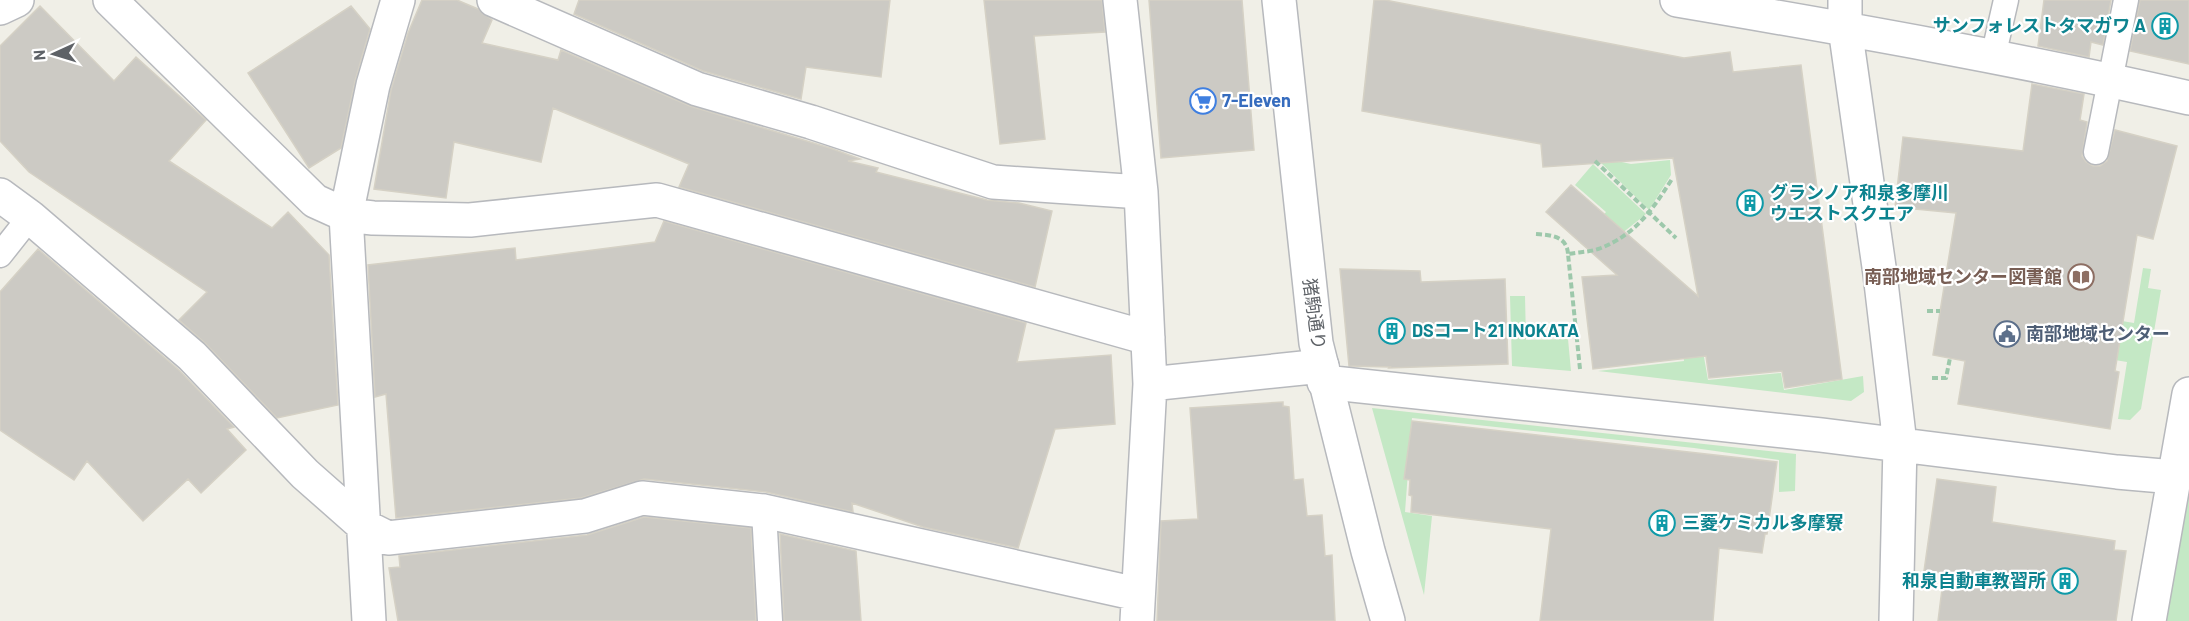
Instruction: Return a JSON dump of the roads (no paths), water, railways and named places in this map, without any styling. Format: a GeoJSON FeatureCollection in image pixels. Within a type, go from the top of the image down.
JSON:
{"type":"FeatureCollection","features":[{"type":"Feature","properties":{"kind":"street"},"geometry":{"type":"LineString","coordinates":[[0,8],[17,0]]}},
{"type":"Feature","properties":{"kind":"street"},"geometry":{"type":"LineString","coordinates":[[110,0],[315,201],[346,215],[373,218],[470,220],[657,201],[1148,339]]}},
{"type":"Feature","properties":{"kind":"street"},"geometry":{"type":"LineString","coordinates":[[369,621],[346,215],[372,85],[398,0]]}},
{"type":"Feature","properties":{"kind":"street"},"geometry":{"type":"LineString","coordinates":[[494,0],[697,89],[811,122],[993,182],[1141,192]]}},
{"type":"Feature","properties":{"kind":"street"},"geometry":{"type":"LineString","coordinates":[[0,195],[30,217],[192,356],[305,474],[364,526],[388,538],[585,516],[642,498],[764,511],[1137,607],[1150,384],[1141,192],[1120,0]]}},
{"type":"Feature","properties":{"kind":"street","name":"猪駒通り"},"geometry":{"type":"LineString","coordinates":[[1279,0],[1316,343],[1368,551],[1388,621]]}},
{"type":"Feature","properties":{"kind":"street"},"geometry":{"type":"LineString","coordinates":[[1677,0],[1845,14],[1993,57],[2189,98]]}},
{"type":"Feature","properties":{"kind":"street"},"geometry":{"type":"LineString","coordinates":[[1845,14],[1900,444],[1896,621]]}},
{"type":"Feature","properties":{"kind":"street"},"geometry":{"type":"LineString","coordinates":[[1150,384],[1323,374],[2117,472],[2181,459]]}},
{"type":"Feature","properties":{"kind":"street"},"geometry":{"type":"LineString","coordinates":[[2149,621],[2181,459],[2189,394]]}},
{"type":"Feature","properties":{"kind":"lane"},"geometry":{"type":"LineString","coordinates":[[1993,57],[2006,0]]}},
{"type":"Feature","properties":{"kind":"lane"},"geometry":{"type":"LineString","coordinates":[[2096,152],[2126,0]]}},
{"type":"Feature","properties":{"kind":"lane"},"geometry":{"type":"LineString","coordinates":[[0,255],[30,217]]}},
{"type":"Feature","properties":{"kind":"lane"},"geometry":{"type":"LineString","coordinates":[[764,511],[770,621]]}},
{"type":"Feature","properties":{"kind":"place","name":"サンフォレストタマガワ A"},"geometry":{"type":"Point","coordinates":[2165,26]}},
{"type":"Feature","properties":{"kind":"place","name":"7-Eleven"},"geometry":{"type":"Point","coordinates":[1203,101]}},
{"type":"Feature","properties":{"kind":"place","name":"グランノア和泉多摩川 ウエストスクエア"},"geometry":{"type":"Point","coordinates":[1750,203]}},
{"type":"Feature","properties":{"kind":"place","name":"南部地域センター図書館"},"geometry":{"type":"Point","coordinates":[2081,277]}},
{"type":"Feature","properties":{"kind":"place","name":"DSコート21 INOKATA"},"geometry":{"type":"Point","coordinates":[1392,331]}},
{"type":"Feature","properties":{"kind":"place","name":"南部地域センター"},"geometry":{"type":"Point","coordinates":[2007,334]}},
{"type":"Feature","properties":{"kind":"place","name":"三菱ケミカル多摩寮"},"geometry":{"type":"Point","coordinates":[1662,523]}},
{"type":"Feature","properties":{"kind":"place","name":"和泉自動車教習所"},"geometry":{"type":"Point","coordinates":[2065,581]}}]}
